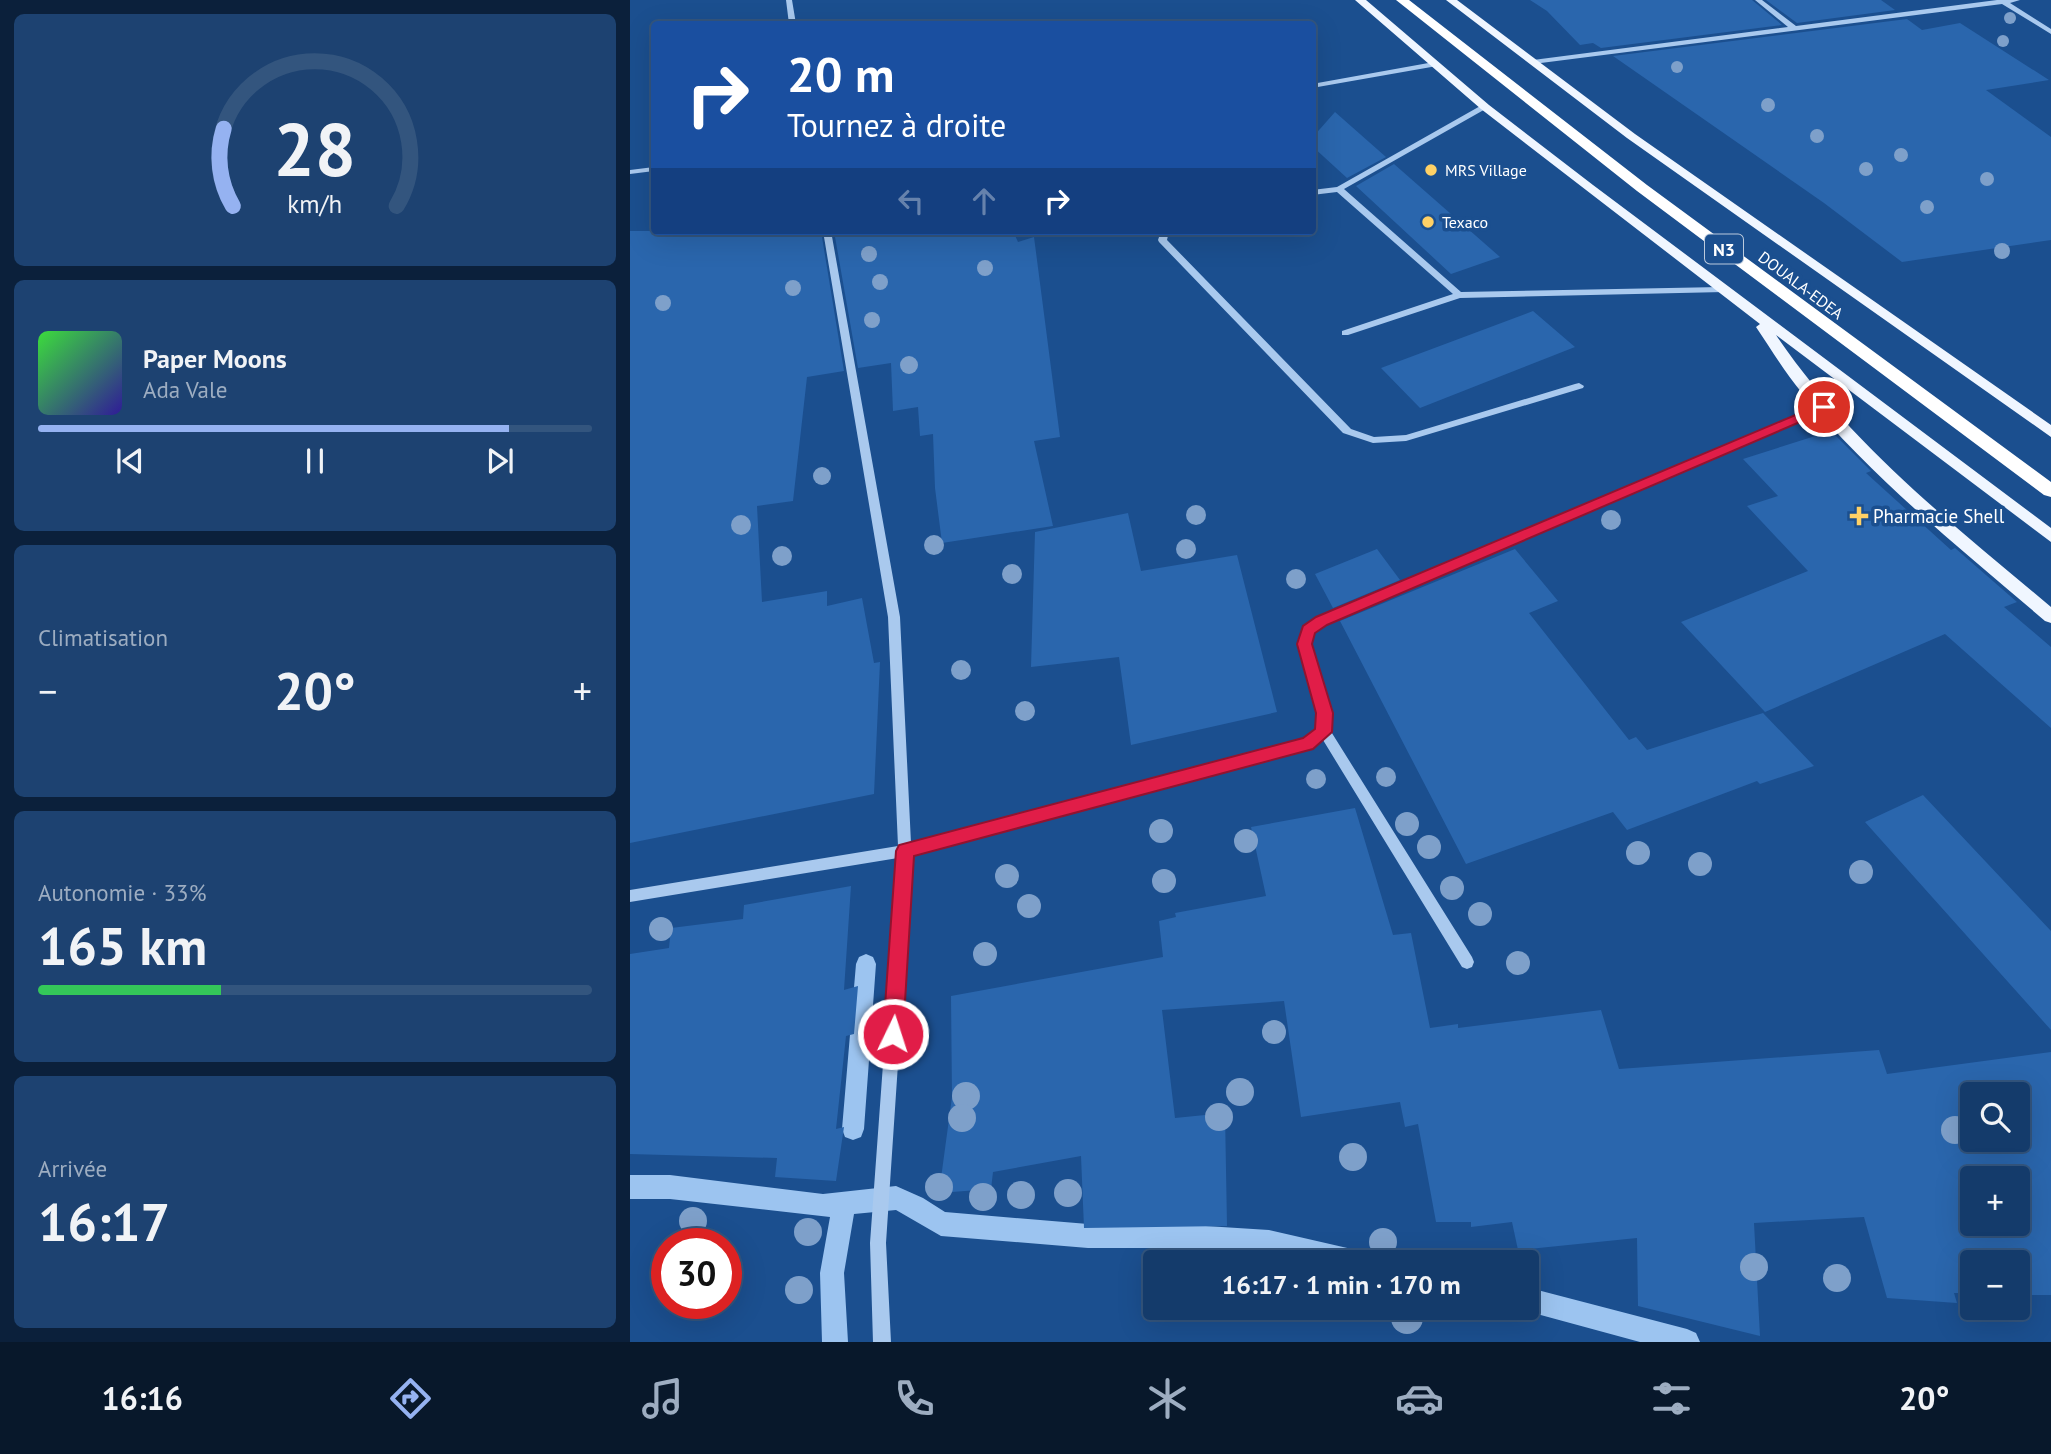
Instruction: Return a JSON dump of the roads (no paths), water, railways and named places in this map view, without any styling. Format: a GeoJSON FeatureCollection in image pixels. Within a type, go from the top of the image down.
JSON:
{"type":"FeatureCollection","features":[{"type":"Feature","properties":{"kind":"highway","name":"DOUALA-EDEA"},"geometry":{"type":"LineString","coordinates":[[1402,0],[1516,93],[1883,369],[2051,491]]}},
{"type":"Feature","properties":{"kind":"main road"},"geometry":{"type":"LineString","coordinates":[[1360,0],[1485,107],[1721,290],[1968,471],[2051,536]]}},
{"type":"Feature","properties":{"kind":"main road"},"geometry":{"type":"LineString","coordinates":[[1451,0],[1632,136],[2051,432]]}},
{"type":"Feature","properties":{"kind":"main road"},"geometry":{"type":"LineString","coordinates":[[1755,315],[1808,391],[1895,480],[2051,617]]}},
{"type":"Feature","properties":{"kind":"street"},"geometry":{"type":"LineString","coordinates":[[789,0],[792,21]]}},
{"type":"Feature","properties":{"kind":"street"},"geometry":{"type":"LineString","coordinates":[[1758,0],[1795,29]]}},
{"type":"Feature","properties":{"kind":"street"},"geometry":{"type":"LineString","coordinates":[[1533,62],[2017,0]]}},
{"type":"Feature","properties":{"kind":"street"},"geometry":{"type":"LineString","coordinates":[[2001,1],[2051,32]]}},
{"type":"Feature","properties":{"kind":"street"},"geometry":{"type":"LineString","coordinates":[[1316,85],[1434,64]]}},
{"type":"Feature","properties":{"kind":"street"},"geometry":{"type":"LineString","coordinates":[[1316,192],[1339,189],[1485,107]]}},
{"type":"Feature","properties":{"kind":"street"},"geometry":{"type":"LineString","coordinates":[[630,172],[651,169]]}},
{"type":"Feature","properties":{"kind":"street"},"geometry":{"type":"LineString","coordinates":[[1339,189],[1459,295]]}},
{"type":"Feature","properties":{"kind":"street"},"geometry":{"type":"LineString","coordinates":[[828,235],[894,617],[905,851],[878,1243],[883,1342]]}},
{"type":"Feature","properties":{"kind":"street"},"geometry":{"type":"LineString","coordinates":[[1164,235],[1162,240],[1346,431],[1373,440],[1406,438],[1579,386]]}},
{"type":"Feature","properties":{"kind":"street"},"geometry":{"type":"LineString","coordinates":[[1345,333],[1459,295],[1721,290]]}},
{"type":"Feature","properties":{"kind":"street"},"geometry":{"type":"LineString","coordinates":[[1467,962],[1324,732],[1325,713],[1305,644],[1308,630],[1321,621],[1824,407]]}},
{"type":"Feature","properties":{"kind":"street"},"geometry":{"type":"LineString","coordinates":[[630,897],[905,851],[1308,744],[1324,732]]}},
{"type":"Feature","properties":{"kind":"waterway"},"geometry":{"type":"LineString","coordinates":[[853,1129],[866,964]]}},
{"type":"Feature","properties":{"kind":"waterway"},"geometry":{"type":"LineString","coordinates":[[630,1187],[670,1187],[823,1206],[896,1198],[915,1206],[941,1224],[1088,1236],[1174,1236],[1269,1242],[1304,1250]]}},
{"type":"Feature","properties":{"kind":"waterway"},"geometry":{"type":"LineString","coordinates":[[835,1342],[832,1273],[844,1205]]}},
{"type":"Feature","properties":{"kind":"waterway"},"geometry":{"type":"LineString","coordinates":[[1539,1302],[1687,1342]]}},
{"type":"Feature","properties":{"kind":"place","name":"MRS Village"},"geometry":{"type":"Point","coordinates":[1431,170]}},
{"type":"Feature","properties":{"kind":"place","name":"Texaco"},"geometry":{"type":"Point","coordinates":[1428,222]}},
{"type":"Feature","properties":{"kind":"place","name":"Pharmacie Shell"},"geometry":{"type":"Point","coordinates":[1859,516]}}]}
